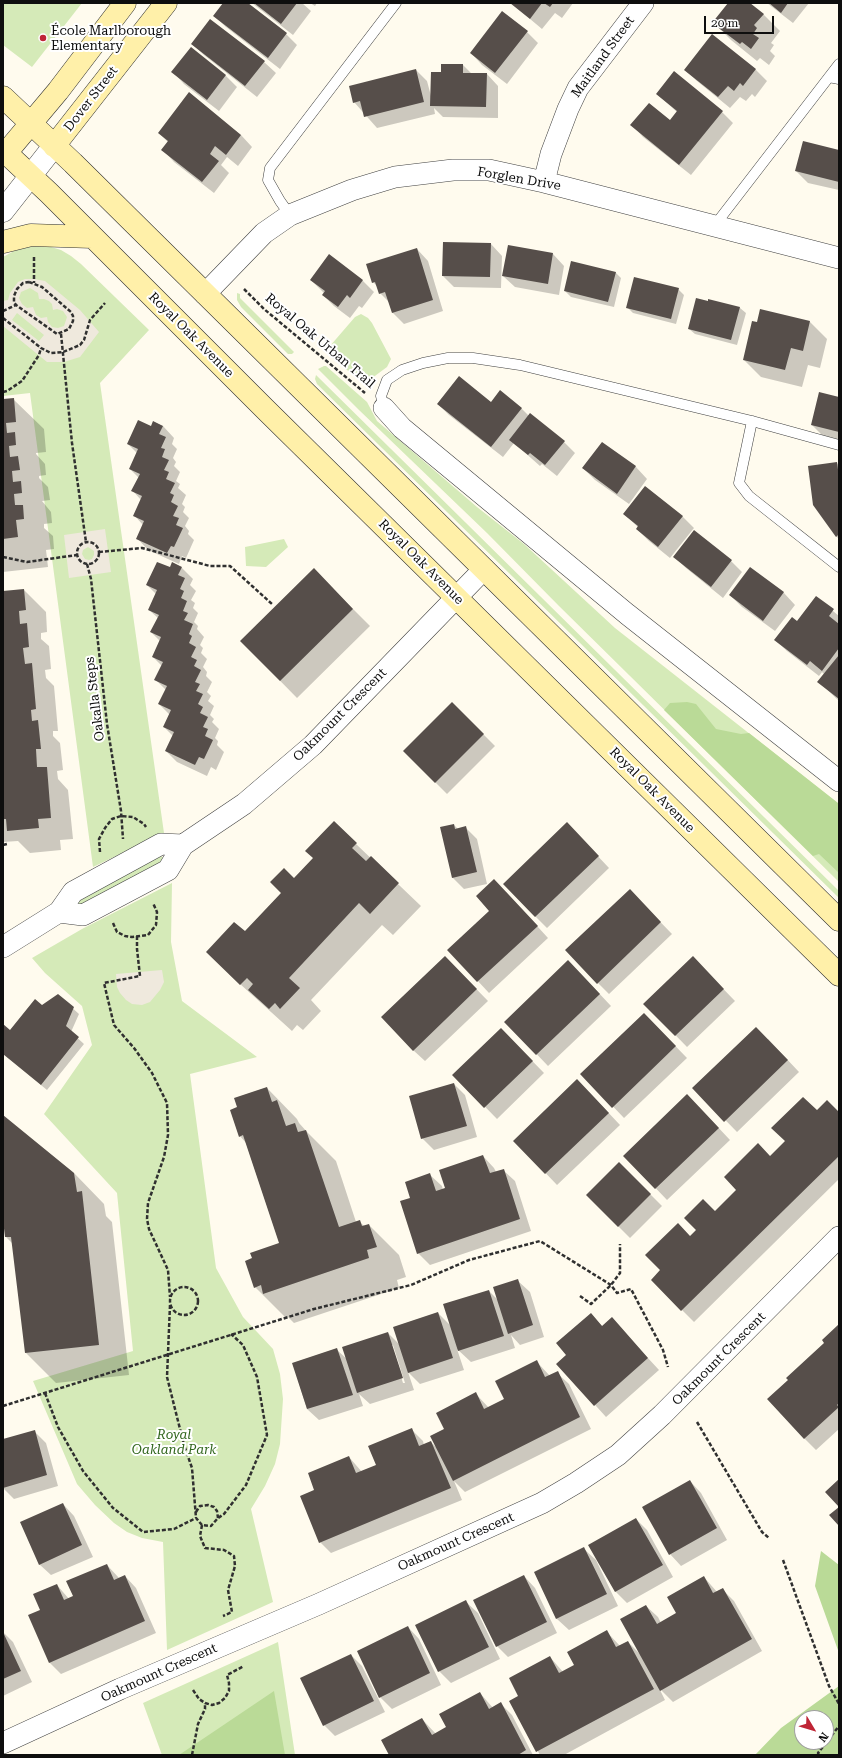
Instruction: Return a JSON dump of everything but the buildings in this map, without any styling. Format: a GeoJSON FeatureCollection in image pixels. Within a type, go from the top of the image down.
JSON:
{"type":"FeatureCollection","features":[{"type":"Feature","properties":{"kind":"main road"},"geometry":{"type":"LineString","coordinates":[[4,153],[58,91],[126,3]]}},
{"type":"Feature","properties":{"kind":"main road","name":"Dover Street"},"geometry":{"type":"LineString","coordinates":[[54,146],[166,3]]}},
{"type":"Feature","properties":{"kind":"main road"},"geometry":{"type":"LineString","coordinates":[[3,97],[205,294],[839,920]]}},
{"type":"Feature","properties":{"kind":"main road","name":"Royal Oak Avenue"},"geometry":{"type":"LineString","coordinates":[[4,153],[31,176],[839,975]]}},
{"type":"Feature","properties":{"kind":"main road"},"geometry":{"type":"LineString","coordinates":[[3,242],[31,235],[92,237]]}},
{"type":"Feature","properties":{"kind":"street","name":"Maitland Street"},"geometry":{"type":"LineString","coordinates":[[544,182],[553,147],[578,88],[643,3]]}},
{"type":"Feature","properties":{"kind":"street","name":"Dover Street"},"geometry":{"type":"LineString","coordinates":[[3,211],[54,146]]}},
{"type":"Feature","properties":{"kind":"street","name":"Forglen Drive"},"geometry":{"type":"LineString","coordinates":[[205,294],[264,233],[290,215],[352,190],[395,177],[453,170],[488,170],[544,182],[839,258]]}},
{"type":"Feature","properties":{"kind":"street"},"geometry":{"type":"LineString","coordinates":[[384,408],[402,428],[627,614],[839,781]]}},
{"type":"Feature","properties":{"kind":"street","name":"Oakmount Crescent"},"geometry":{"type":"LineString","coordinates":[[3,948],[59,912],[73,892],[161,844],[183,845],[244,804],[313,745],[484,569]]}},
{"type":"Feature","properties":{"kind":"street","name":"Oakmount Crescent"},"geometry":{"type":"LineString","coordinates":[[3,1743],[120,1689],[341,1594],[542,1503],[576,1483],[618,1455],[662,1416],[839,1237]]}},
{"type":"Feature","properties":{"kind":"lane"},"geometry":{"type":"LineString","coordinates":[[290,215],[268,180],[270,168],[396,3]]}},
{"type":"Feature","properties":{"kind":"lane"},"geometry":{"type":"LineString","coordinates":[[715,226],[834,78],[839,64]]}},
{"type":"Feature","properties":{"kind":"lane"},"geometry":{"type":"LineString","coordinates":[[384,408],[381,396],[387,380],[402,370],[423,363],[448,358],[474,358],[520,365],[752,421],[839,445]]}},
{"type":"Feature","properties":{"kind":"lane"},"geometry":{"type":"LineString","coordinates":[[752,421],[739,483],[749,496],[839,567]]}},
{"type":"Feature","properties":{"kind":"path"},"geometry":{"type":"LineString","coordinates":[[33,269],[34,283]]}},
{"type":"Feature","properties":{"kind":"path"},"geometry":{"type":"LineString","coordinates":[[23,283],[34,283],[42,287],[71,312],[73,321],[69,329],[61,334],[51,332],[16,305],[14,302],[14,296],[17,288],[23,283]]}},
{"type":"Feature","properties":{"kind":"path","name":"Royal Oak Urban Trail"},"geometry":{"type":"LineString","coordinates":[[244,289],[264,309],[384,408]]}},
{"type":"Feature","properties":{"kind":"path"},"geometry":{"type":"LineString","coordinates":[[3,318],[41,348],[51,353],[62,352],[80,345],[84,340],[90,320],[105,303]]}},
{"type":"Feature","properties":{"kind":"path"},"geometry":{"type":"LineString","coordinates":[[3,311],[16,305]]}},
{"type":"Feature","properties":{"kind":"path"},"geometry":{"type":"LineString","coordinates":[[61,334],[72,450],[86,542]]}},
{"type":"Feature","properties":{"kind":"path"},"geometry":{"type":"LineString","coordinates":[[3,392],[22,381],[39,355],[41,348]]}},
{"type":"Feature","properties":{"kind":"path"},"geometry":{"type":"LineString","coordinates":[[86,542],[96,545],[99,552],[97,561],[88,564],[81,562],[77,555],[80,546],[86,542]]}},
{"type":"Feature","properties":{"kind":"path"},"geometry":{"type":"LineString","coordinates":[[99,552],[142,548],[210,566],[230,566],[272,604]]}},
{"type":"Feature","properties":{"kind":"path"},"geometry":{"type":"LineString","coordinates":[[3,557],[27,562],[77,555]]}},
{"type":"Feature","properties":{"kind":"path","name":"Oakalla Steps"},"geometry":{"type":"LineString","coordinates":[[88,564],[92,579],[107,724],[122,831]]}},
{"type":"Feature","properties":{"kind":"path"},"geometry":{"type":"LineString","coordinates":[[101,855],[99,839],[112,820],[121,816],[133,817],[144,824],[148,830]]}},
{"type":"Feature","properties":{"kind":"path"},"geometry":{"type":"LineString","coordinates":[[3,845],[7,844]]}},
{"type":"Feature","properties":{"kind":"path"},"geometry":{"type":"LineString","coordinates":[[112,923],[117,932],[125,936],[132,937],[148,935],[156,925],[157,912],[152,902]]}},
{"type":"Feature","properties":{"kind":"path"},"geometry":{"type":"LineString","coordinates":[[137,936],[140,976],[104,983],[114,1025],[134,1048],[152,1073],[167,1103],[168,1135],[164,1158],[148,1204],[147,1219],[149,1229],[168,1270],[170,1305],[167,1378],[184,1445],[192,1468],[196,1518],[202,1525],[211,1526],[224,1514],[246,1485],[267,1435],[257,1377],[243,1345],[231,1334]]}},
{"type":"Feature","properties":{"kind":"path"},"geometry":{"type":"LineString","coordinates":[[3,1406],[314,1309],[411,1285],[469,1260],[540,1241],[611,1285],[617,1293],[631,1289],[663,1350],[668,1367]]}},
{"type":"Feature","properties":{"kind":"path"},"geometry":{"type":"LineString","coordinates":[[580,1296],[591,1304],[611,1285],[620,1273],[620,1244]]}},
{"type":"Feature","properties":{"kind":"path"},"geometry":{"type":"LineString","coordinates":[[170,1297],[176,1288],[186,1286],[194,1290],[198,1300],[198,1304],[193,1312],[184,1315],[176,1313],[170,1305]]}},
{"type":"Feature","properties":{"kind":"path"},"geometry":{"type":"LineString","coordinates":[[45,1393],[58,1427],[83,1471],[113,1508],[143,1532],[174,1528],[196,1518]]}},
{"type":"Feature","properties":{"kind":"path"},"geometry":{"type":"LineString","coordinates":[[697,1422],[762,1532],[769,1538]]}},
{"type":"Feature","properties":{"kind":"path"},"geometry":{"type":"LineString","coordinates":[[195,1513],[200,1506],[208,1505],[214,1507],[217,1511],[218,1518]]}},
{"type":"Feature","properties":{"kind":"path"},"geometry":{"type":"LineString","coordinates":[[202,1525],[200,1536],[205,1548],[224,1550],[234,1556],[235,1566],[228,1590],[232,1612],[223,1616]]}},
{"type":"Feature","properties":{"kind":"path"},"geometry":{"type":"LineString","coordinates":[[783,1560],[829,1686],[839,1704]]}},
{"type":"Feature","properties":{"kind":"path"},"geometry":{"type":"LineString","coordinates":[[193,1690],[199,1699],[205,1703],[212,1705],[219,1703],[225,1698],[229,1691],[227,1676],[244,1666]]}},
{"type":"Feature","properties":{"kind":"path"},"geometry":{"type":"LineString","coordinates":[[192,1755],[198,1724],[205,1709],[205,1703]]}},
{"type":"Feature","properties":{"kind":"path"},"geometry":{"type":"LineString","coordinates":[[819,1755],[818,1753],[839,1726]]}},
{"type":"Feature","properties":{"kind":"green space"},"geometry":{"type":"Polygon","coordinates":[[[3,3],[82,3],[32,67],[3,45],[3,3]]]}},
{"type":"Feature","properties":{"kind":"green space"},"geometry":{"type":"Polygon","coordinates":[[[33,246],[51,247],[61,250],[71,256],[149,330],[100,383],[164,833],[93,867],[30,393],[3,396],[3,257],[14,251],[33,246]]]}},
{"type":"Feature","properties":{"kind":"green space"},"geometry":{"type":"Polygon","coordinates":[[[237,293],[240,294],[240,298],[294,352],[292,354],[288,354],[241,307],[237,300],[237,293]]]}},
{"type":"Feature","properties":{"kind":"green space"},"geometry":{"type":"Polygon","coordinates":[[[361,314],[368,318],[372,323],[391,359],[387,367],[364,384],[329,355],[330,346],[355,317],[361,314]]]}},
{"type":"Feature","properties":{"kind":"green space"},"geometry":{"type":"Polygon","coordinates":[[[326,366],[367,402],[377,421],[477,507],[524,544],[615,628],[839,804],[839,882],[487,533],[318,369],[326,366]]]}},
{"type":"Feature","properties":{"kind":"green space"},"geometry":{"type":"Polygon","coordinates":[[[316,375],[839,891],[839,898],[317,384],[315,379],[316,375]]]}},
{"type":"Feature","properties":{"kind":"green space"},"geometry":{"type":"Polygon","coordinates":[[[284,539],[288,547],[266,567],[246,566],[245,547],[284,539]]]}},
{"type":"Feature","properties":{"kind":"green space"},"geometry":{"type":"Polygon","coordinates":[[[687,702],[696,704],[716,729],[741,734],[749,733],[838,803],[839,873],[819,854],[813,856],[664,710],[670,703],[687,702]]]}},
{"type":"Feature","properties":{"kind":"green space"},"geometry":{"type":"Polygon","coordinates":[[[159,855],[165,860],[78,907],[75,899],[159,855]]]}},
{"type":"Feature","properties":{"kind":"green space","name":"Royal Oakland Park"},"geometry":{"type":"Polygon","coordinates":[[[172,883],[171,942],[182,1001],[257,1057],[190,1074],[216,1268],[243,1317],[273,1349],[280,1374],[283,1399],[280,1444],[275,1464],[265,1486],[251,1509],[273,1602],[167,1650],[163,1542],[142,1538],[127,1532],[114,1523],[95,1505],[77,1484],[33,1381],[133,1351],[117,1193],[44,1114],[92,1045],[82,1006],[45,973],[32,958],[82,929],[172,883]]]}},
{"type":"Feature","properties":{"kind":"green space"},"geometry":{"type":"Polygon","coordinates":[[[821,1551],[839,1565],[839,1653],[815,1586],[821,1551]]]}},
{"type":"Feature","properties":{"kind":"green space"},"geometry":{"type":"Polygon","coordinates":[[[278,1642],[295,1755],[162,1755],[143,1703],[278,1642]]]}},
{"type":"Feature","properties":{"kind":"green space"},"geometry":{"type":"Polygon","coordinates":[[[839,1686],[839,1755],[755,1755],[781,1728],[794,1719],[794,1750],[834,1750],[834,1710],[806,1710],[839,1686]]]}},
{"type":"Feature","properties":{"kind":"green space"},"geometry":{"type":"Polygon","coordinates":[[[274,1691],[285,1755],[179,1755],[274,1691]]]}},
{"type":"Feature","properties":{"kind":"shaded area"},"geometry":{"type":"Polygon","coordinates":[[[25,279],[45,281],[80,310],[99,332],[80,357],[64,362],[47,362],[3,326],[3,301],[8,300],[10,293],[18,282],[25,279]],[[30,288],[21,292],[19,298],[22,304],[27,308],[33,307],[36,315],[41,318],[47,317],[48,322],[52,327],[58,328],[64,326],[67,317],[63,311],[57,309],[53,310],[52,304],[49,301],[39,299],[38,293],[30,288]],[[17,313],[12,320],[39,341],[44,335],[17,313]]]}},
{"type":"Feature","properties":{"kind":"shaded area"},"geometry":{"type":"Polygon","coordinates":[[[105,529],[111,572],[69,578],[64,535],[105,529]],[[88,547],[83,550],[82,554],[85,559],[89,560],[92,559],[94,551],[88,547]]]}},
{"type":"Feature","properties":{"kind":"shaded area"},"geometry":{"type":"Polygon","coordinates":[[[162,970],[164,982],[160,990],[150,1002],[142,1005],[132,1004],[126,1000],[117,987],[116,974],[162,970]]]}},
{"type":"Feature","properties":{"kind":"place","name":"École Marlborough Elementary"},"geometry":{"type":"Point","coordinates":[43,38]}}]}
